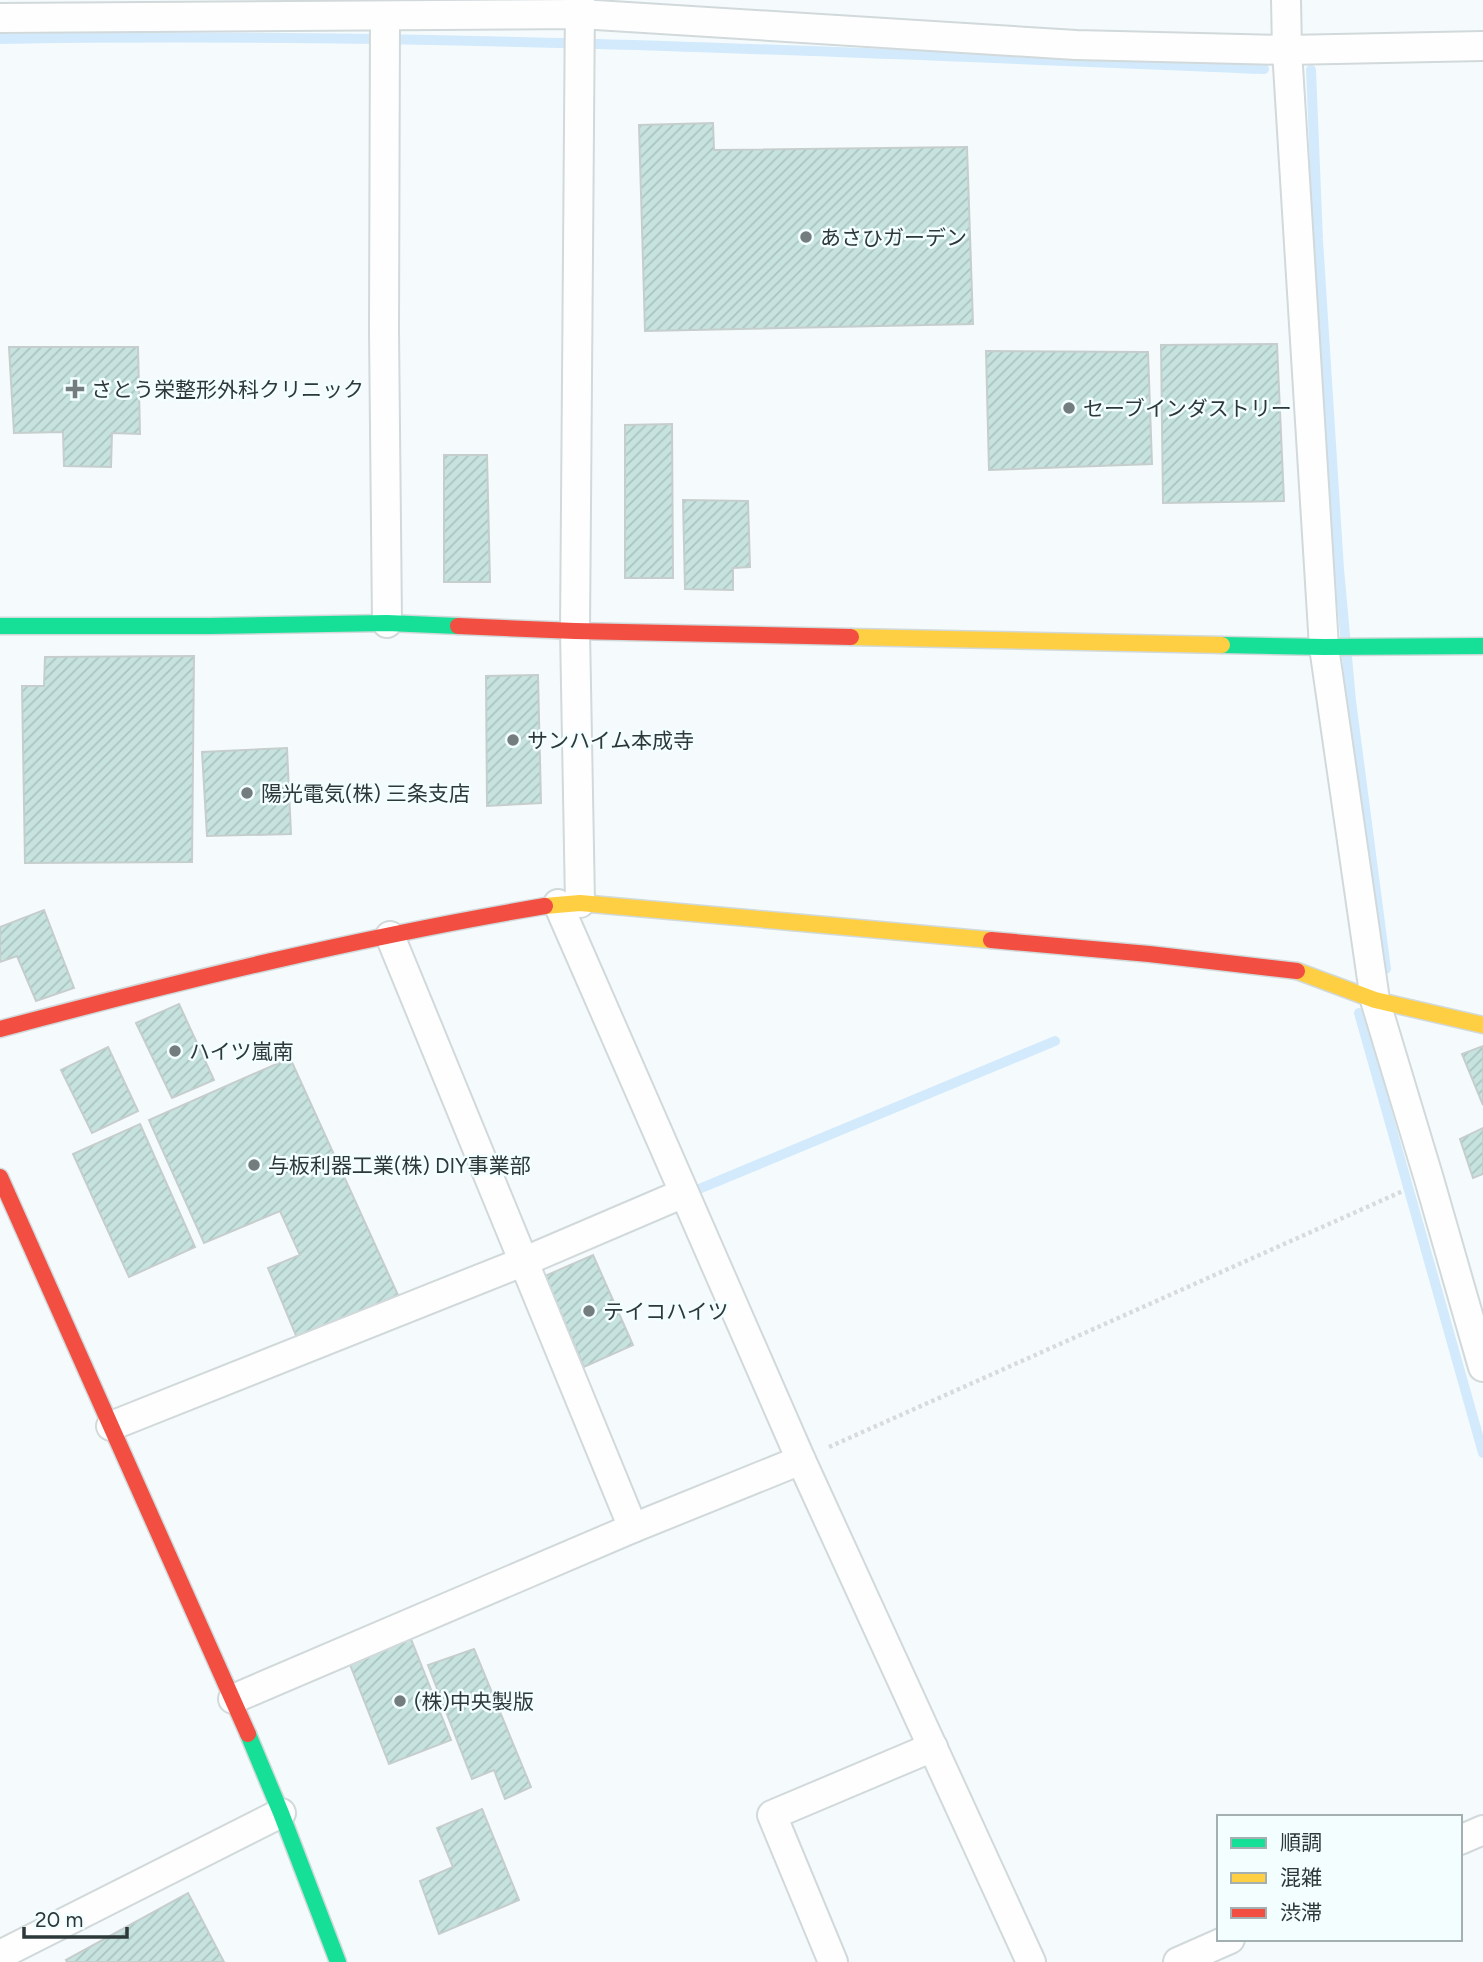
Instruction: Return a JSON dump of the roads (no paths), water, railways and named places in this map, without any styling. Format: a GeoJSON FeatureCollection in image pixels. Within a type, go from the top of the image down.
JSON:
{"type":"FeatureCollection","features":[{"type":"Feature","properties":{"kind":"street"},"geometry":{"type":"LineString","coordinates":[[1286,0],[1324,647],[1375,1000],[1483,1367]]}},
{"type":"Feature","properties":{"kind":"street"},"geometry":{"type":"LineString","coordinates":[[580,7],[575,631],[569,903],[684,1193],[801,1460],[1031,1962]]}},
{"type":"Feature","properties":{"kind":"street"},"geometry":{"type":"LineString","coordinates":[[0,19],[385,16],[580,7],[1076,46],[1287,50],[1483,46]]}},
{"type":"Feature","properties":{"kind":"street"},"geometry":{"type":"LineString","coordinates":[[385,16],[387,623]]}},
{"type":"Feature","properties":{"kind":"street"},"geometry":{"type":"LineString","coordinates":[[0,626],[387,623],[575,631],[1324,647],[1483,646]]}},
{"type":"Feature","properties":{"kind":"street"},"geometry":{"type":"LineString","coordinates":[[0,1029],[132,994],[318,950],[569,903],[1149,954],[1298,971],[1375,1000],[1483,1025]]}},
{"type":"Feature","properties":{"kind":"street"},"geometry":{"type":"LineString","coordinates":[[390,936],[633,1528]]}},
{"type":"Feature","properties":{"kind":"street"},"geometry":{"type":"LineString","coordinates":[[0,1177],[233,1699],[281,1813],[338,1962]]}},
{"type":"Feature","properties":{"kind":"street"},"geometry":{"type":"LineString","coordinates":[[111,1426],[525,1261],[684,1193]]}},
{"type":"Feature","properties":{"kind":"street"},"geometry":{"type":"LineString","coordinates":[[233,1699],[633,1528],[801,1460]]}},
{"type":"Feature","properties":{"kind":"street"},"geometry":{"type":"LineString","coordinates":[[833,1962],[772,1815],[933,1747]]}},
{"type":"Feature","properties":{"kind":"street"},"geometry":{"type":"LineString","coordinates":[[0,1955],[281,1813]]}},
{"type":"Feature","properties":{"kind":"street"},"geometry":{"type":"LineString","coordinates":[[1462,1839],[1483,1830]]}},
{"type":"Feature","properties":{"kind":"street"},"geometry":{"type":"LineString","coordinates":[[1178,1962],[1225,1941]]}},
{"type":"Feature","properties":{"kind":"waterway"},"geometry":{"type":"LineString","coordinates":[[0,39],[316,38],[474,41],[790,50],[1264,69]]}},
{"type":"Feature","properties":{"kind":"waterway"},"geometry":{"type":"LineString","coordinates":[[1311,70],[1318,240],[1339,569],[1351,701],[1386,969]]}},
{"type":"Feature","properties":{"kind":"waterway"},"geometry":{"type":"LineString","coordinates":[[1359,1013],[1483,1453]]}},
{"type":"Feature","properties":{"kind":"waterway"},"geometry":{"type":"LineString","coordinates":[[699,1189],[1055,1041]]}},
{"type":"Feature","properties":{"kind":"place","name":"あさひガーデン"},"geometry":{"type":"Point","coordinates":[806,237]}},
{"type":"Feature","properties":{"kind":"place","name":"さとう栄整形外科クリニック"},"geometry":{"type":"Point","coordinates":[75,389]}},
{"type":"Feature","properties":{"kind":"place","name":"セーブインダストリー"},"geometry":{"type":"Point","coordinates":[1069,408]}},
{"type":"Feature","properties":{"kind":"place","name":"サンハイム本成寺"},"geometry":{"type":"Point","coordinates":[513,740]}},
{"type":"Feature","properties":{"kind":"place","name":"陽光電気(株) 三条支店"},"geometry":{"type":"Point","coordinates":[247,793]}},
{"type":"Feature","properties":{"kind":"place","name":"ハイツ嵐南"},"geometry":{"type":"Point","coordinates":[175,1051]}},
{"type":"Feature","properties":{"kind":"place","name":"与板利器工業(株) DIY事業部"},"geometry":{"type":"Point","coordinates":[254,1165]}},
{"type":"Feature","properties":{"kind":"place","name":"テイコハイツ"},"geometry":{"type":"Point","coordinates":[589,1311]}},
{"type":"Feature","properties":{"kind":"place","name":"(株)中央製版"},"geometry":{"type":"Point","coordinates":[400,1701]}}]}
